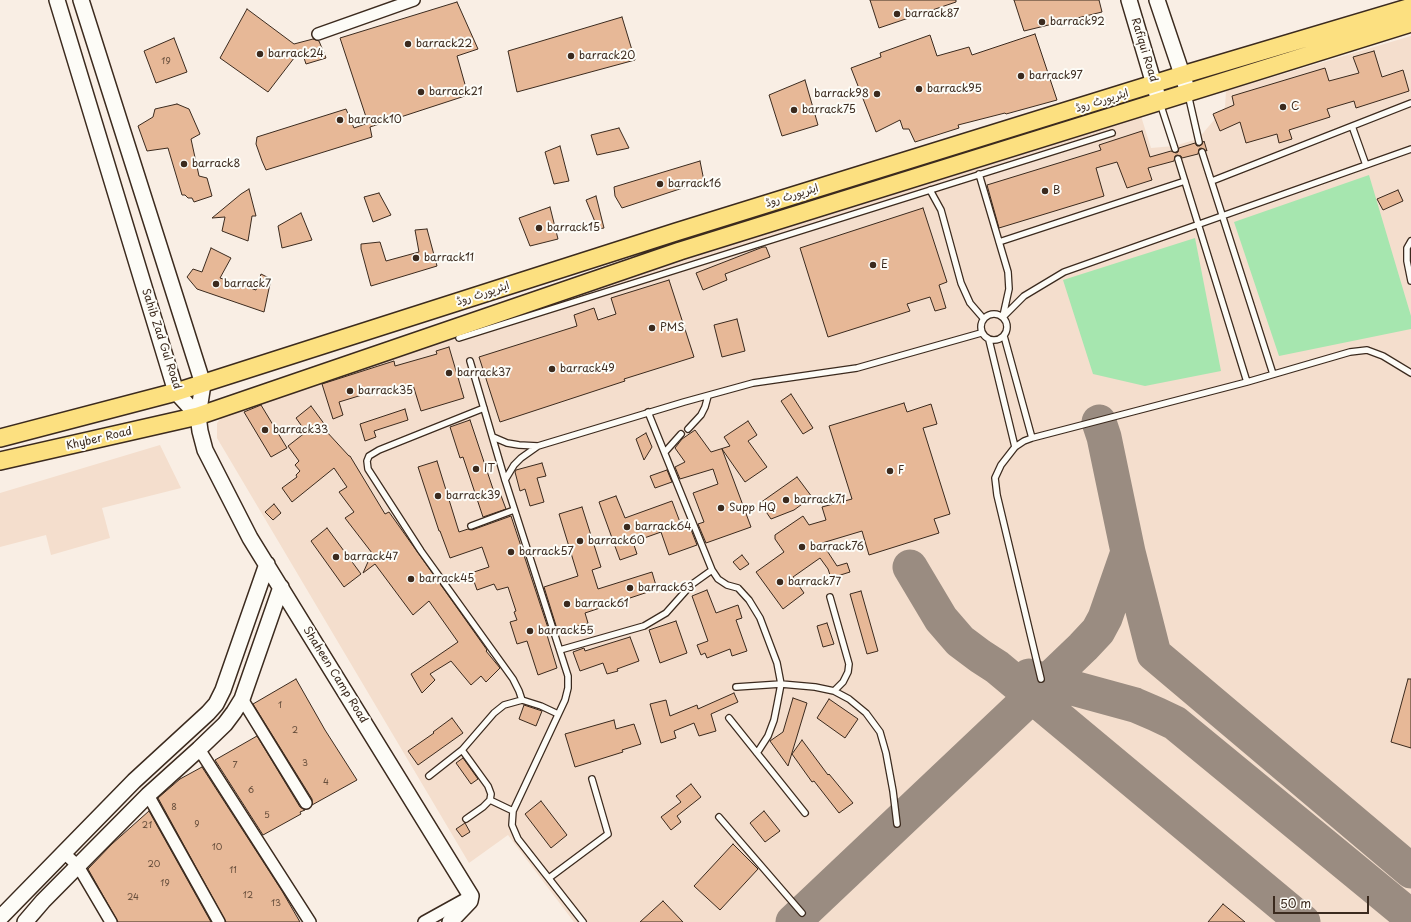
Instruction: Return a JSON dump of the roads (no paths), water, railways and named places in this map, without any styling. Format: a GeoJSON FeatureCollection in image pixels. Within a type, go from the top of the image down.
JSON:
{"type":"FeatureCollection","features":[{"type":"Feature","properties":{"kind":"main road","name":"ایئرپورٹ روڈ"},"geometry":{"type":"LineString","coordinates":[[176,392],[684,230],[1157,92],[1182,75],[1411,7]]}},
{"type":"Feature","properties":{"kind":"main road"},"geometry":{"type":"LineString","coordinates":[[1157,92],[1188,92],[1411,23]]}},
{"type":"Feature","properties":{"kind":"main road","name":"Khyber Road"},"geometry":{"type":"LineString","coordinates":[[0,461],[198,416],[680,251],[1157,92]]}},
{"type":"Feature","properties":{"kind":"main road"},"geometry":{"type":"LineString","coordinates":[[0,438],[176,392]]}},
{"type":"Feature","properties":{"kind":"street","name":"Sahib Zad Gul Road"},"geometry":{"type":"LineString","coordinates":[[57,0],[176,392],[198,416]]}},
{"type":"Feature","properties":{"kind":"street"},"geometry":{"type":"LineString","coordinates":[[80,0],[203,384],[198,416]]}},
{"type":"Feature","properties":{"kind":"street"},"geometry":{"type":"LineString","coordinates":[[318,34],[414,0]]}},
{"type":"Feature","properties":{"kind":"street","name":"Rafiqui Road"},"geometry":{"type":"LineString","coordinates":[[1129,0],[1157,92]]}},
{"type":"Feature","properties":{"kind":"street"},"geometry":{"type":"LineString","coordinates":[[1157,0],[1188,92]]}},
{"type":"Feature","properties":{"kind":"street","name":"Shaheen Camp Road"},"geometry":{"type":"LineString","coordinates":[[198,416],[200,431],[210,463],[250,538],[471,896]]}},
{"type":"Feature","properties":{"kind":"street"},"geometry":{"type":"LineString","coordinates":[[0,918],[134,781],[216,704],[223,690],[267,564]]}},
{"type":"Feature","properties":{"kind":"street"},"geometry":{"type":"LineString","coordinates":[[25,922],[43,901],[148,794],[225,724],[242,698],[281,587]]}},
{"type":"Feature","properties":{"kind":"street"},"geometry":{"type":"LineString","coordinates":[[242,698],[306,803]]}},
{"type":"Feature","properties":{"kind":"street"},"geometry":{"type":"LineString","coordinates":[[199,749],[310,922]]}},
{"type":"Feature","properties":{"kind":"street"},"geometry":{"type":"LineString","coordinates":[[148,794],[219,922]]}},
{"type":"Feature","properties":{"kind":"street"},"geometry":{"type":"LineString","coordinates":[[63,852],[78,866],[111,922]]}},
{"type":"Feature","properties":{"kind":"street"},"geometry":{"type":"LineString","coordinates":[[424,922],[471,896]]}},
{"type":"Feature","properties":{"kind":"street"},"geometry":{"type":"LineString","coordinates":[[450,922],[470,901],[471,896]]}},
{"type":"Feature","properties":{"kind":"lane"},"geometry":{"type":"LineString","coordinates":[[1157,92],[1175,149]]}},
{"type":"Feature","properties":{"kind":"lane"},"geometry":{"type":"LineString","coordinates":[[1188,92],[1199,142]]}},
{"type":"Feature","properties":{"kind":"lane"},"geometry":{"type":"LineString","coordinates":[[1212,181],[1411,103]]}},
{"type":"Feature","properties":{"kind":"lane"},"geometry":{"type":"LineString","coordinates":[[1352,126],[1366,165]]}},
{"type":"Feature","properties":{"kind":"lane"},"geometry":{"type":"LineString","coordinates":[[458,338],[1112,133]]}},
{"type":"Feature","properties":{"kind":"lane"},"geometry":{"type":"LineString","coordinates":[[1003,316],[1024,296],[1064,272],[1411,149]]}},
{"type":"Feature","properties":{"kind":"lane"},"geometry":{"type":"LineString","coordinates":[[1202,152],[1273,374]]}},
{"type":"Feature","properties":{"kind":"lane"},"geometry":{"type":"LineString","coordinates":[[1178,159],[1247,382]]}},
{"type":"Feature","properties":{"kind":"lane"},"geometry":{"type":"LineString","coordinates":[[978,174],[1008,272],[1009,289],[1003,316]]}},
{"type":"Feature","properties":{"kind":"lane"},"geometry":{"type":"LineString","coordinates":[[999,242],[1186,181]]}},
{"type":"Feature","properties":{"kind":"lane"},"geometry":{"type":"LineString","coordinates":[[930,190],[941,210],[967,296],[970,303],[983,318]]}},
{"type":"Feature","properties":{"kind":"lane"},"geometry":{"type":"LineString","coordinates":[[1411,241],[1408,248],[1407,261],[1411,281]]}},
{"type":"Feature","properties":{"kind":"lane"},"geometry":{"type":"LineString","coordinates":[[1015,447],[989,340],[981,333],[981,322],[983,318],[993,313],[1003,316],[1006,321],[1007,326],[1004,336],[1032,438]]}},
{"type":"Feature","properties":{"kind":"lane"},"geometry":{"type":"LineString","coordinates":[[504,480],[514,465],[521,458],[538,446],[648,412],[753,383],[857,368],[981,333]]}},
{"type":"Feature","properties":{"kind":"lane"},"geometry":{"type":"LineString","coordinates":[[989,340],[994,340],[1004,336]]}},
{"type":"Feature","properties":{"kind":"lane"},"geometry":{"type":"LineString","coordinates":[[1041,679],[997,495],[995,478],[1001,464],[1015,447],[1032,438],[1247,382],[1350,352],[1368,350],[1383,356],[1411,373]]}},
{"type":"Feature","properties":{"kind":"lane"},"geometry":{"type":"LineString","coordinates":[[470,361],[493,437],[504,480],[568,676],[568,688],[558,714],[513,811],[512,825],[518,838],[583,922]]}},
{"type":"Feature","properties":{"kind":"lane"},"geometry":{"type":"LineString","coordinates":[[688,429],[701,416],[708,396]]}},
{"type":"Feature","properties":{"kind":"lane"},"geometry":{"type":"LineString","coordinates":[[484,408],[379,450],[368,456],[367,462],[368,468],[421,551],[513,679],[522,700]]}},
{"type":"Feature","properties":{"kind":"lane"},"geometry":{"type":"LineString","coordinates":[[648,412],[712,570],[718,579],[727,585],[738,588],[749,600],[760,618],[777,663],[781,684],[774,720],[768,736],[757,753]]}},
{"type":"Feature","properties":{"kind":"lane"},"geometry":{"type":"LineString","coordinates":[[665,452],[681,434]]}},
{"type":"Feature","properties":{"kind":"lane"},"geometry":{"type":"LineString","coordinates":[[493,437],[507,443],[538,446]]}},
{"type":"Feature","properties":{"kind":"lane"},"geometry":{"type":"LineString","coordinates":[[471,526],[514,510]]}},
{"type":"Feature","properties":{"kind":"lane"},"geometry":{"type":"LineString","coordinates":[[560,650],[644,626],[666,613],[691,585],[712,570]]}},
{"type":"Feature","properties":{"kind":"lane"},"geometry":{"type":"LineString","coordinates":[[830,597],[849,664],[848,672],[843,682],[834,691]]}},
{"type":"Feature","properties":{"kind":"lane"},"geometry":{"type":"LineString","coordinates":[[736,688],[781,684],[815,687],[834,691],[849,699],[866,713],[880,732],[886,753],[893,790],[897,824]]}},
{"type":"Feature","properties":{"kind":"lane"},"geometry":{"type":"LineString","coordinates":[[429,776],[462,750],[494,713],[504,705],[522,700],[541,706],[558,714]]}},
{"type":"Feature","properties":{"kind":"lane"},"geometry":{"type":"LineString","coordinates":[[729,718],[805,813]]}},
{"type":"Feature","properties":{"kind":"lane"},"geometry":{"type":"LineString","coordinates":[[462,750],[488,786],[491,794],[490,800],[466,819]]}},
{"type":"Feature","properties":{"kind":"lane"},"geometry":{"type":"LineString","coordinates":[[549,878],[608,834],[592,779]]}},
{"type":"Feature","properties":{"kind":"lane"},"geometry":{"type":"LineString","coordinates":[[490,800],[513,811]]}},
{"type":"Feature","properties":{"kind":"lane"},"geometry":{"type":"LineString","coordinates":[[720,818],[802,913]]}},
{"type":"Feature","properties":{"kind":"place","name":"barrack87"},"geometry":{"type":"Point","coordinates":[897,14]}},
{"type":"Feature","properties":{"kind":"place","name":"barrack92"},"geometry":{"type":"Point","coordinates":[1042,22]}},
{"type":"Feature","properties":{"kind":"place","name":"barrack22"},"geometry":{"type":"Point","coordinates":[408,44]}},
{"type":"Feature","properties":{"kind":"place","name":"barrack24"},"geometry":{"type":"Point","coordinates":[260,54]}},
{"type":"Feature","properties":{"kind":"place","name":"barrack20"},"geometry":{"type":"Point","coordinates":[571,56]}},
{"type":"Feature","properties":{"kind":"place","name":"barrack97"},"geometry":{"type":"Point","coordinates":[1021,76]}},
{"type":"Feature","properties":{"kind":"place","name":"barrack95"},"geometry":{"type":"Point","coordinates":[919,89]}},
{"type":"Feature","properties":{"kind":"place","name":"barrack21"},"geometry":{"type":"Point","coordinates":[421,92]}},
{"type":"Feature","properties":{"kind":"place","name":"barrack98"},"geometry":{"type":"Point","coordinates":[877,94]}},
{"type":"Feature","properties":{"kind":"place","name":"C"},"geometry":{"type":"Point","coordinates":[1283,107]}},
{"type":"Feature","properties":{"kind":"place","name":"barrack75"},"geometry":{"type":"Point","coordinates":[794,110]}},
{"type":"Feature","properties":{"kind":"place","name":"barrack10"},"geometry":{"type":"Point","coordinates":[340,120]}},
{"type":"Feature","properties":{"kind":"place","name":"barrack8"},"geometry":{"type":"Point","coordinates":[184,164]}},
{"type":"Feature","properties":{"kind":"place","name":"barrack16"},"geometry":{"type":"Point","coordinates":[660,184]}},
{"type":"Feature","properties":{"kind":"place","name":"B"},"geometry":{"type":"Point","coordinates":[1045,191]}},
{"type":"Feature","properties":{"kind":"place","name":"barrack15"},"geometry":{"type":"Point","coordinates":[539,228]}},
{"type":"Feature","properties":{"kind":"place","name":"barrack11"},"geometry":{"type":"Point","coordinates":[416,258]}},
{"type":"Feature","properties":{"kind":"place","name":"E"},"geometry":{"type":"Point","coordinates":[873,265]}},
{"type":"Feature","properties":{"kind":"place","name":"barrack7"},"geometry":{"type":"Point","coordinates":[216,284]}},
{"type":"Feature","properties":{"kind":"place","name":"PMS"},"geometry":{"type":"Point","coordinates":[652,328]}},
{"type":"Feature","properties":{"kind":"place","name":"barrack49"},"geometry":{"type":"Point","coordinates":[552,369]}},
{"type":"Feature","properties":{"kind":"place","name":"barrack37"},"geometry":{"type":"Point","coordinates":[449,373]}},
{"type":"Feature","properties":{"kind":"place","name":"barrack35"},"geometry":{"type":"Point","coordinates":[350,391]}},
{"type":"Feature","properties":{"kind":"place","name":"barrack33"},"geometry":{"type":"Point","coordinates":[265,430]}},
{"type":"Feature","properties":{"kind":"place","name":"IT"},"geometry":{"type":"Point","coordinates":[476,469]}},
{"type":"Feature","properties":{"kind":"place","name":"F"},"geometry":{"type":"Point","coordinates":[890,471]}},
{"type":"Feature","properties":{"kind":"place","name":"barrack39"},"geometry":{"type":"Point","coordinates":[438,496]}},
{"type":"Feature","properties":{"kind":"place","name":"barrack71"},"geometry":{"type":"Point","coordinates":[786,500]}},
{"type":"Feature","properties":{"kind":"place","name":"Supp HQ"},"geometry":{"type":"Point","coordinates":[721,508]}},
{"type":"Feature","properties":{"kind":"place","name":"barrack64"},"geometry":{"type":"Point","coordinates":[627,527]}},
{"type":"Feature","properties":{"kind":"place","name":"barrack60"},"geometry":{"type":"Point","coordinates":[580,541]}},
{"type":"Feature","properties":{"kind":"place","name":"barrack76"},"geometry":{"type":"Point","coordinates":[802,547]}},
{"type":"Feature","properties":{"kind":"place","name":"barrack57"},"geometry":{"type":"Point","coordinates":[511,552]}},
{"type":"Feature","properties":{"kind":"place","name":"barrack47"},"geometry":{"type":"Point","coordinates":[336,557]}},
{"type":"Feature","properties":{"kind":"place","name":"barrack45"},"geometry":{"type":"Point","coordinates":[411,579]}},
{"type":"Feature","properties":{"kind":"place","name":"barrack77"},"geometry":{"type":"Point","coordinates":[780,582]}},
{"type":"Feature","properties":{"kind":"place","name":"barrack63"},"geometry":{"type":"Point","coordinates":[630,588]}},
{"type":"Feature","properties":{"kind":"place","name":"barrack61"},"geometry":{"type":"Point","coordinates":[567,604]}},
{"type":"Feature","properties":{"kind":"place","name":"barrack55"},"geometry":{"type":"Point","coordinates":[530,631]}}]}
